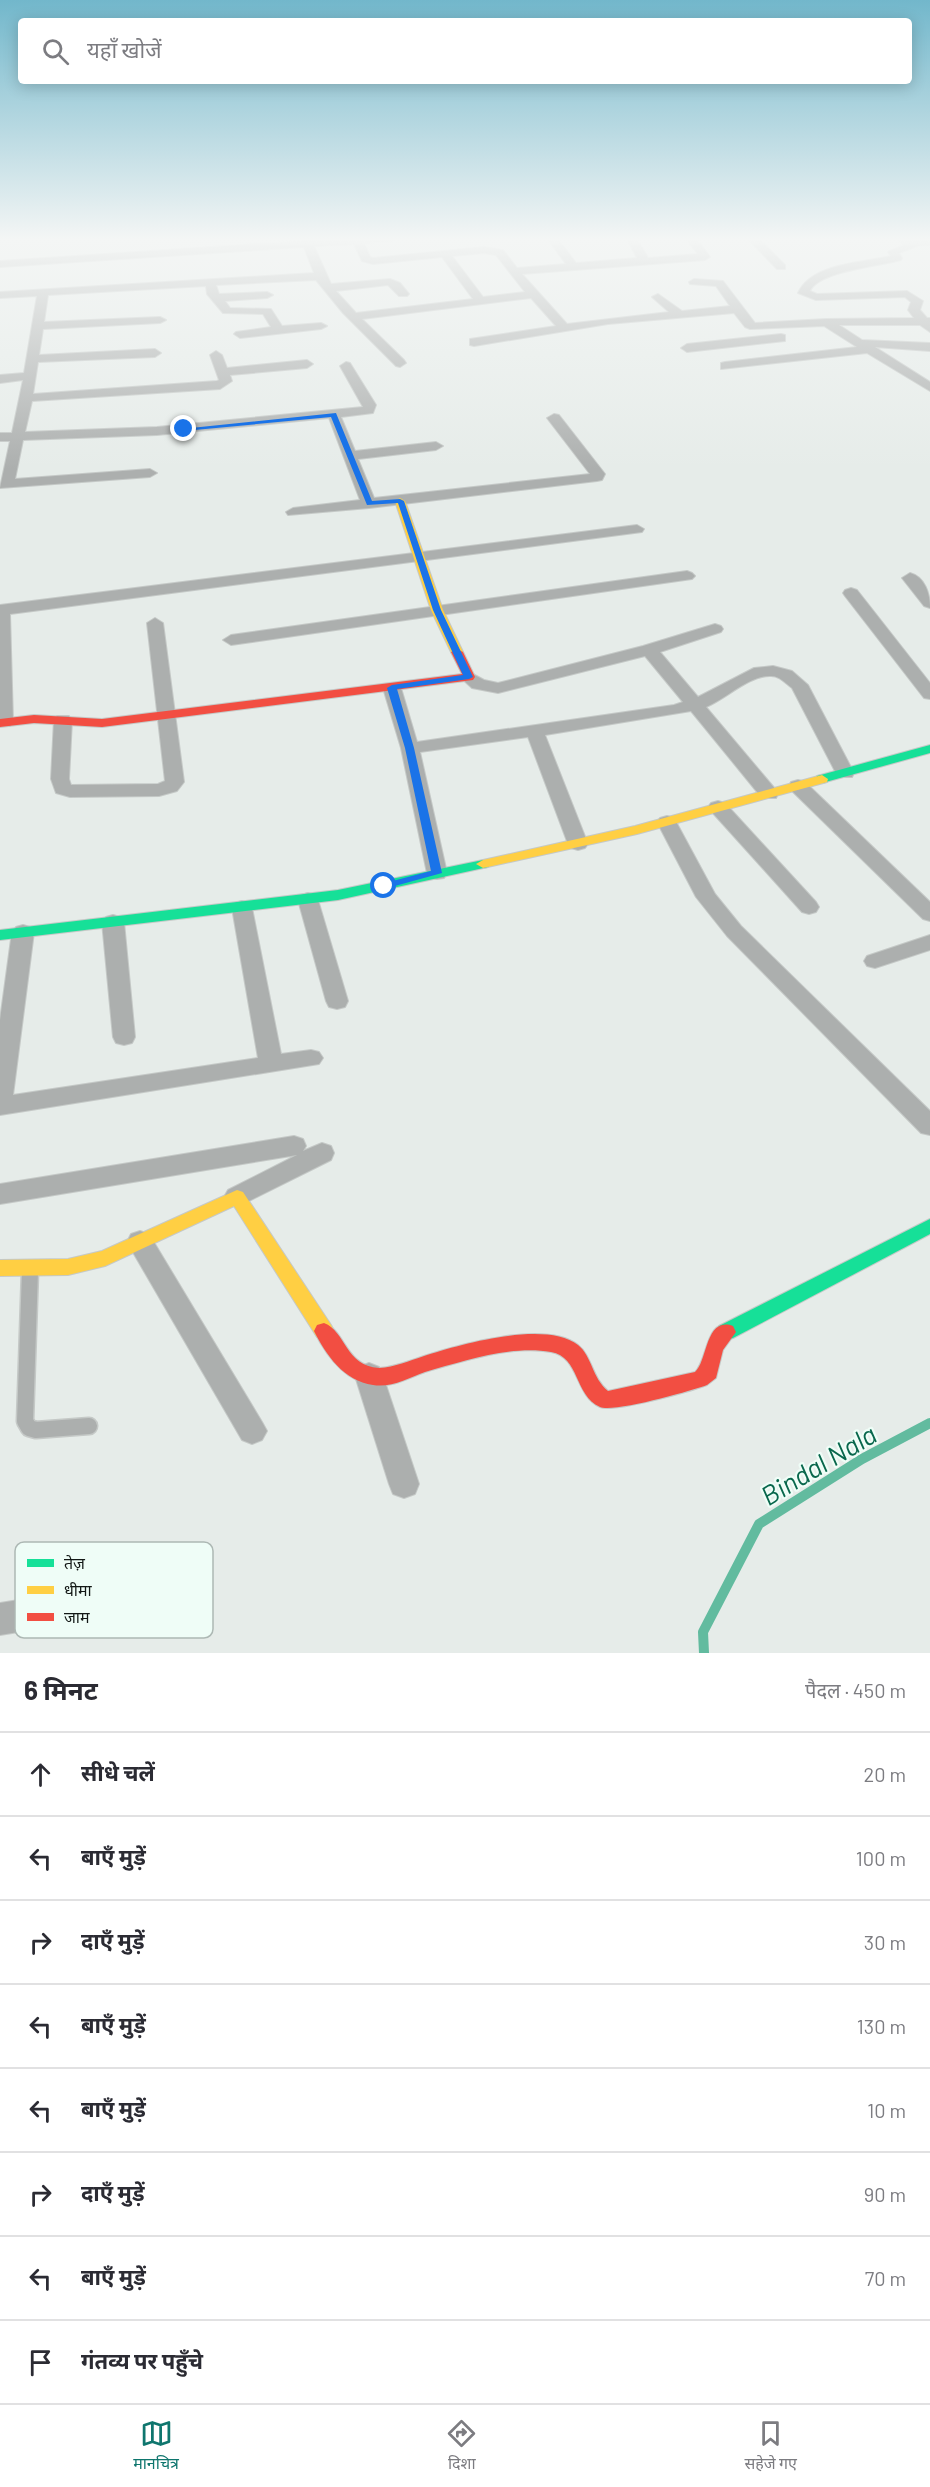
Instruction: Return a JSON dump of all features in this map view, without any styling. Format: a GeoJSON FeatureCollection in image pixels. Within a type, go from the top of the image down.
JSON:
{"type":"FeatureCollection","features":[{"type":"Feature","properties":{"kind":"street"},"geometry":{"type":"LineString","coordinates":[[39,315],[18,437],[3,483],[150,473]]}},
{"type":"Feature","properties":{"kind":"street"},"geometry":{"type":"LineString","coordinates":[[270,315],[279,330]]}},
{"type":"Feature","properties":{"kind":"street"},"geometry":{"type":"LineString","coordinates":[[353,317],[368,315]]}},
{"type":"Feature","properties":{"kind":"street"},"geometry":{"type":"LineString","coordinates":[[553,315],[564,327]]}},
{"type":"Feature","properties":{"kind":"street"},"geometry":{"type":"LineString","coordinates":[[474,342],[564,327],[669,315]]}},
{"type":"Feature","properties":{"kind":"street"},"geometry":{"type":"LineString","coordinates":[[742,315],[751,326],[826,322],[928,323]]}},
{"type":"Feature","properties":{"kind":"street"},"geometry":{"type":"LineString","coordinates":[[353,317],[400,363]]}},
{"type":"Feature","properties":{"kind":"street"},"geometry":{"type":"LineString","coordinates":[[37,326],[160,320]]}},
{"type":"Feature","properties":{"kind":"street"},"geometry":{"type":"LineString","coordinates":[[826,322],[930,387]]}},
{"type":"Feature","properties":{"kind":"street"},"geometry":{"type":"LineString","coordinates":[[687,348],[797,334],[785,324]]}},
{"type":"Feature","properties":{"kind":"street"},"geometry":{"type":"LineString","coordinates":[[240,334],[321,326]]}},
{"type":"Feature","properties":{"kind":"street"},"geometry":{"type":"LineString","coordinates":[[725,366],[865,346],[930,347]]}},
{"type":"Feature","properties":{"kind":"street"},"geometry":{"type":"LineString","coordinates":[[32,359],[155,353]]}},
{"type":"Feature","properties":{"kind":"street"},"geometry":{"type":"LineString","coordinates":[[26,398],[220,385],[226,381],[216,355]]}},
{"type":"Feature","properties":{"kind":"street"},"geometry":{"type":"LineString","coordinates":[[223,372],[307,364]]}},
{"type":"Feature","properties":{"kind":"street"},"geometry":{"type":"LineString","coordinates":[[0,437],[157,431],[363,412],[370,407],[346,366]]}},
{"type":"Feature","properties":{"kind":"street"},"geometry":{"type":"LineString","coordinates":[[0,379],[30,376]]}},
{"type":"Feature","properties":{"kind":"street"},"geometry":{"type":"LineString","coordinates":[[334,415],[369,504]]}},
{"type":"Feature","properties":{"kind":"street"},"geometry":{"type":"LineString","coordinates":[[293,512],[597,477],[598,474],[554,418]]}},
{"type":"Feature","properties":{"kind":"street"},"geometry":{"type":"LineString","coordinates":[[350,456],[436,446]]}},
{"type":"Feature","properties":{"kind":"street"},"geometry":{"type":"LineString","coordinates":[[400,501],[437,610],[469,677],[478,684],[498,688],[649,650],[715,629]]}},
{"type":"Feature","properties":{"kind":"street"},"geometry":{"type":"LineString","coordinates":[[469,677],[90,724],[34,719],[2,723],[1,610],[637,529]]}},
{"type":"Feature","properties":{"kind":"street"},"geometry":{"type":"LineString","coordinates":[[231,640],[687,576]]}},
{"type":"Feature","properties":{"kind":"street"},"geometry":{"type":"LineString","coordinates":[[910,579],[930,603]]}},
{"type":"Feature","properties":{"kind":"street"},"geometry":{"type":"LineString","coordinates":[[850,592],[930,694]]}},
{"type":"Feature","properties":{"kind":"street"},"geometry":{"type":"LineString","coordinates":[[63,720],[60,779],[63,789],[70,791],[159,790],[170,787],[176,777],[165,715],[155,623]]}},
{"type":"Feature","properties":{"kind":"street"},"geometry":{"type":"LineString","coordinates":[[649,650],[769,794]]}},
{"type":"Feature","properties":{"kind":"street"},"geometry":{"type":"LineString","coordinates":[[410,748],[535,732],[695,705],[759,671],[769,670],[790,676],[799,685],[845,772]]}},
{"type":"Feature","properties":{"kind":"street"},"geometry":{"type":"LineString","coordinates":[[392,688],[410,748],[437,873]]}},
{"type":"Feature","properties":{"kind":"street"},"geometry":{"type":"LineString","coordinates":[[535,732],[578,844]]}},
{"type":"Feature","properties":{"kind":"street"},"geometry":{"type":"LineString","coordinates":[[0,934],[308,900],[384,886],[578,844],[667,822],[930,749]]}},
{"type":"Feature","properties":{"kind":"street"},"geometry":{"type":"LineString","coordinates":[[798,786],[930,914]]}},
{"type":"Feature","properties":{"kind":"street"},"geometry":{"type":"LineString","coordinates":[[718,807],[809,907]]}},
{"type":"Feature","properties":{"kind":"street"},"geometry":{"type":"LineString","coordinates":[[667,822],[706,897],[726,922],[930,1126]]}},
{"type":"Feature","properties":{"kind":"street"},"geometry":{"type":"LineString","coordinates":[[308,900],[337,1001]]}},
{"type":"Feature","properties":{"kind":"street"},"geometry":{"type":"LineString","coordinates":[[242,908],[271,1064]]}},
{"type":"Feature","properties":{"kind":"street"},"geometry":{"type":"LineString","coordinates":[[113,922],[124,1037]]}},
{"type":"Feature","properties":{"kind":"street"},"geometry":{"type":"LineString","coordinates":[[23,932],[7,1006],[0,1105],[311,1058]]}},
{"type":"Feature","properties":{"kind":"street"},"geometry":{"type":"LineString","coordinates":[[875,961],[930,942]]}},
{"type":"Feature","properties":{"kind":"street"},"geometry":{"type":"LineString","coordinates":[[0,1194],[294,1146]]}},
{"type":"Feature","properties":{"kind":"street"},"geometry":{"type":"LineString","coordinates":[[0,1268],[68,1267],[105,1258],[237,1197],[322,1153]]}},
{"type":"Feature","properties":{"kind":"street"},"geometry":{"type":"LineString","coordinates":[[237,1197],[338,1353],[352,1368],[369,1376],[395,1374],[425,1364],[508,1346],[549,1342],[567,1348],[578,1355],[591,1388],[605,1400],[700,1379],[709,1372],[709,1355],[717,1339],[731,1328],[930,1226]]}},
{"type":"Feature","properties":{"kind":"street"},"geometry":{"type":"LineString","coordinates":[[140,1242],[252,1431]]}},
{"type":"Feature","properties":{"kind":"street"},"geometry":{"type":"LineString","coordinates":[[369,1376],[404,1484]]}},
{"type":"Feature","properties":{"kind":"street"},"geometry":{"type":"LineString","coordinates":[[0,1619],[15,1617]]}},
{"type":"Feature","properties":{"kind":"lane"},"geometry":{"type":"LineString","coordinates":[[30,1268],[24,1421],[29,1428],[36,1430],[89,1426]]}},
{"type":"Feature","properties":{"kind":"waterway","name":"Bindal Nala"},"geometry":{"type":"LineString","coordinates":[[704,1653],[703,1632],[759,1524],[862,1459],[930,1423]]}},
{"type":"Feature","properties":{"kind":"traffic: fast"},"geometry":{"type":"LineString","coordinates":[[822,779],[930,749]]}},
{"type":"Feature","properties":{"kind":"traffic: fast"},"geometry":{"type":"LineString","coordinates":[[0,935],[338,895],[483,864]]}},
{"type":"Feature","properties":{"kind":"traffic: fast"},"geometry":{"type":"LineString","coordinates":[[726,1332],[930,1226]]}},
{"type":"Feature","properties":{"kind":"traffic: slow"},"geometry":{"type":"LineString","coordinates":[[400,501],[437,610],[457,652]]}},
{"type":"Feature","properties":{"kind":"traffic: slow"},"geometry":{"type":"LineString","coordinates":[[483,864],[637,830],[822,779]]}},
{"type":"Feature","properties":{"kind":"traffic: slow"},"geometry":{"type":"LineString","coordinates":[[0,1268],[68,1267],[105,1258],[237,1197],[324,1331]]}},
{"type":"Feature","properties":{"kind":"traffic: jam"},"geometry":{"type":"LineString","coordinates":[[0,723],[34,719],[102,723],[469,677],[457,652]]}},
{"type":"Feature","properties":{"kind":"traffic: jam"},"geometry":{"type":"LineString","coordinates":[[324,1331],[341,1356],[351,1366],[364,1374],[379,1377],[495,1346],[533,1342],[550,1343],[565,1347],[574,1353],[586,1379],[596,1393],[605,1400],[623,1398],[700,1379],[709,1372],[714,1347],[726,1332]]}},
{"type":"Feature","properties":{"kind":"route"},"geometry":{"type":"LineString","coordinates":[[184,429],[334,415],[369,504],[400,501],[437,610],[469,677],[392,688],[410,748],[437,873],[384,886]]}}]}
